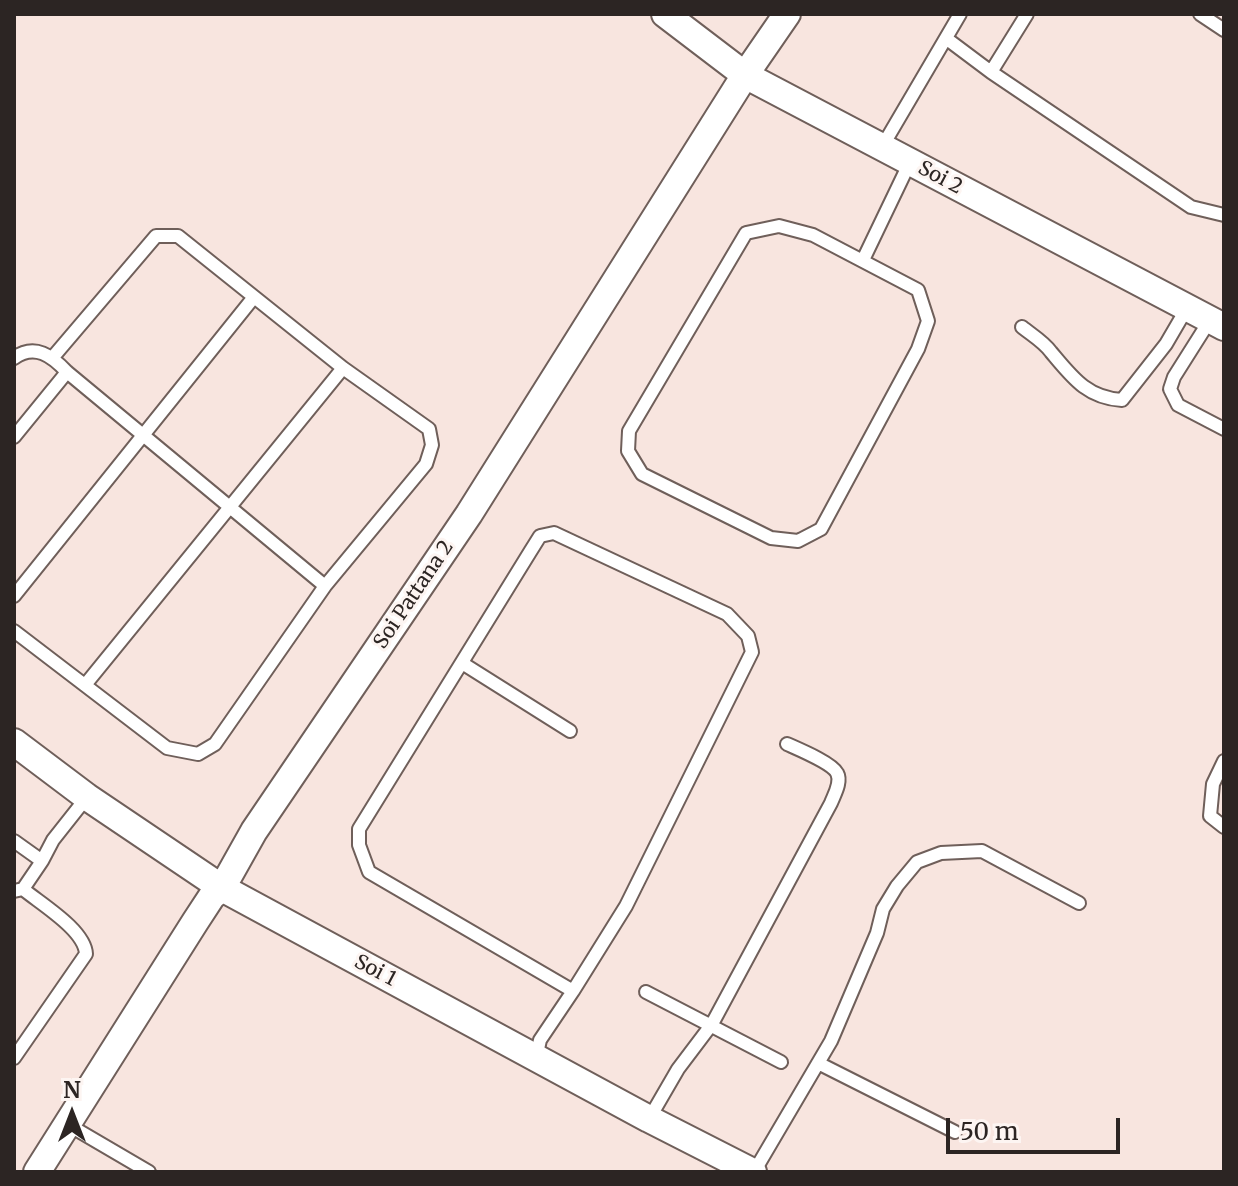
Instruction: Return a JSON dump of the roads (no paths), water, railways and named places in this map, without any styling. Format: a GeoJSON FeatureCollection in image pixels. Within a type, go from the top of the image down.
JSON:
{"type":"FeatureCollection","features":[{"type":"Feature","properties":{"kind":"street","name":"Soi 2"},"geometry":{"type":"LineString","coordinates":[[665,14],[745,75],[1207,318]]}},
{"type":"Feature","properties":{"kind":"street","name":"Soi Pattana 2"},"geometry":{"type":"LineString","coordinates":[[37,1172],[195,922],[212,896],[222,888],[254,831],[469,514],[745,75],[787,14]]}},
{"type":"Feature","properties":{"kind":"street","name":"Soi 1"},"geometry":{"type":"LineString","coordinates":[[14,742],[87,797],[222,888],[753,1172]]}},
{"type":"Feature","properties":{"kind":"lane"},"geometry":{"type":"LineString","coordinates":[[882,147],[960,14]]}},
{"type":"Feature","properties":{"kind":"lane"},"geometry":{"type":"LineString","coordinates":[[991,72],[1027,14]]}},
{"type":"Feature","properties":{"kind":"lane"},"geometry":{"type":"LineString","coordinates":[[1200,14],[1224,30]]}},
{"type":"Feature","properties":{"kind":"lane"},"geometry":{"type":"LineString","coordinates":[[947,39],[1191,207],[1224,215]]}},
{"type":"Feature","properties":{"kind":"lane"},"geometry":{"type":"LineString","coordinates":[[863,260],[910,162]]}},
{"type":"Feature","properties":{"kind":"lane"},"geometry":{"type":"LineString","coordinates":[[779,226],[813,235],[863,260],[918,290],[928,321],[918,349],[821,529],[798,541],[771,538],[642,474],[628,451],[629,431],[746,233],[779,226]]}},
{"type":"Feature","properties":{"kind":"lane"},"geometry":{"type":"LineString","coordinates":[[14,631],[167,748],[198,754],[215,744],[325,586],[426,464],[432,445],[429,429],[343,368],[178,236],[156,236],[53,357]]}},
{"type":"Feature","properties":{"kind":"lane"},"geometry":{"type":"LineString","coordinates":[[14,596],[254,297]]}},
{"type":"Feature","properties":{"kind":"lane"},"geometry":{"type":"LineString","coordinates":[[1022,327],[1049,349],[1084,389],[1107,399],[1122,400],[1166,344],[1207,318]]}},
{"type":"Feature","properties":{"kind":"lane"},"geometry":{"type":"LineString","coordinates":[[1207,318],[1170,389],[1178,405],[1224,429]]}},
{"type":"Feature","properties":{"kind":"lane"},"geometry":{"type":"LineString","coordinates":[[14,358],[32,350],[53,357],[67,372],[325,586]]}},
{"type":"Feature","properties":{"kind":"lane"},"geometry":{"type":"LineString","coordinates":[[85,685],[343,368]]}},
{"type":"Feature","properties":{"kind":"lane"},"geometry":{"type":"LineString","coordinates":[[14,437],[67,372]]}},
{"type":"Feature","properties":{"kind":"lane"},"geometry":{"type":"LineString","coordinates":[[536,1058],[540,1040],[573,991],[626,906],[752,652],[748,636],[727,614],[554,533],[540,536],[359,829],[359,845],[369,872],[573,991]]}},
{"type":"Feature","properties":{"kind":"lane"},"geometry":{"type":"LineString","coordinates":[[462,663],[570,731]]}},
{"type":"Feature","properties":{"kind":"lane"},"geometry":{"type":"LineString","coordinates":[[649,1119],[678,1069],[712,1024],[839,783],[837,773],[831,766],[787,744]]}},
{"type":"Feature","properties":{"kind":"lane"},"geometry":{"type":"LineString","coordinates":[[1224,761],[1213,784],[1210,816],[1224,827]]}},
{"type":"Feature","properties":{"kind":"lane"},"geometry":{"type":"LineString","coordinates":[[14,1058],[86,954],[86,944],[79,934],[18,890],[87,797]]}},
{"type":"Feature","properties":{"kind":"lane"},"geometry":{"type":"LineString","coordinates":[[14,841],[42,861]]}},
{"type":"Feature","properties":{"kind":"lane"},"geometry":{"type":"LineString","coordinates":[[753,1172],[831,1041],[877,933],[883,909],[917,862],[941,853],[982,851],[1079,903]]}},
{"type":"Feature","properties":{"kind":"lane"},"geometry":{"type":"LineString","coordinates":[[646,992],[781,1062]]}},
{"type":"Feature","properties":{"kind":"lane"},"geometry":{"type":"LineString","coordinates":[[818,1063],[955,1132]]}},
{"type":"Feature","properties":{"kind":"lane"},"geometry":{"type":"LineString","coordinates":[[67,1124],[149,1172]]}}]}
